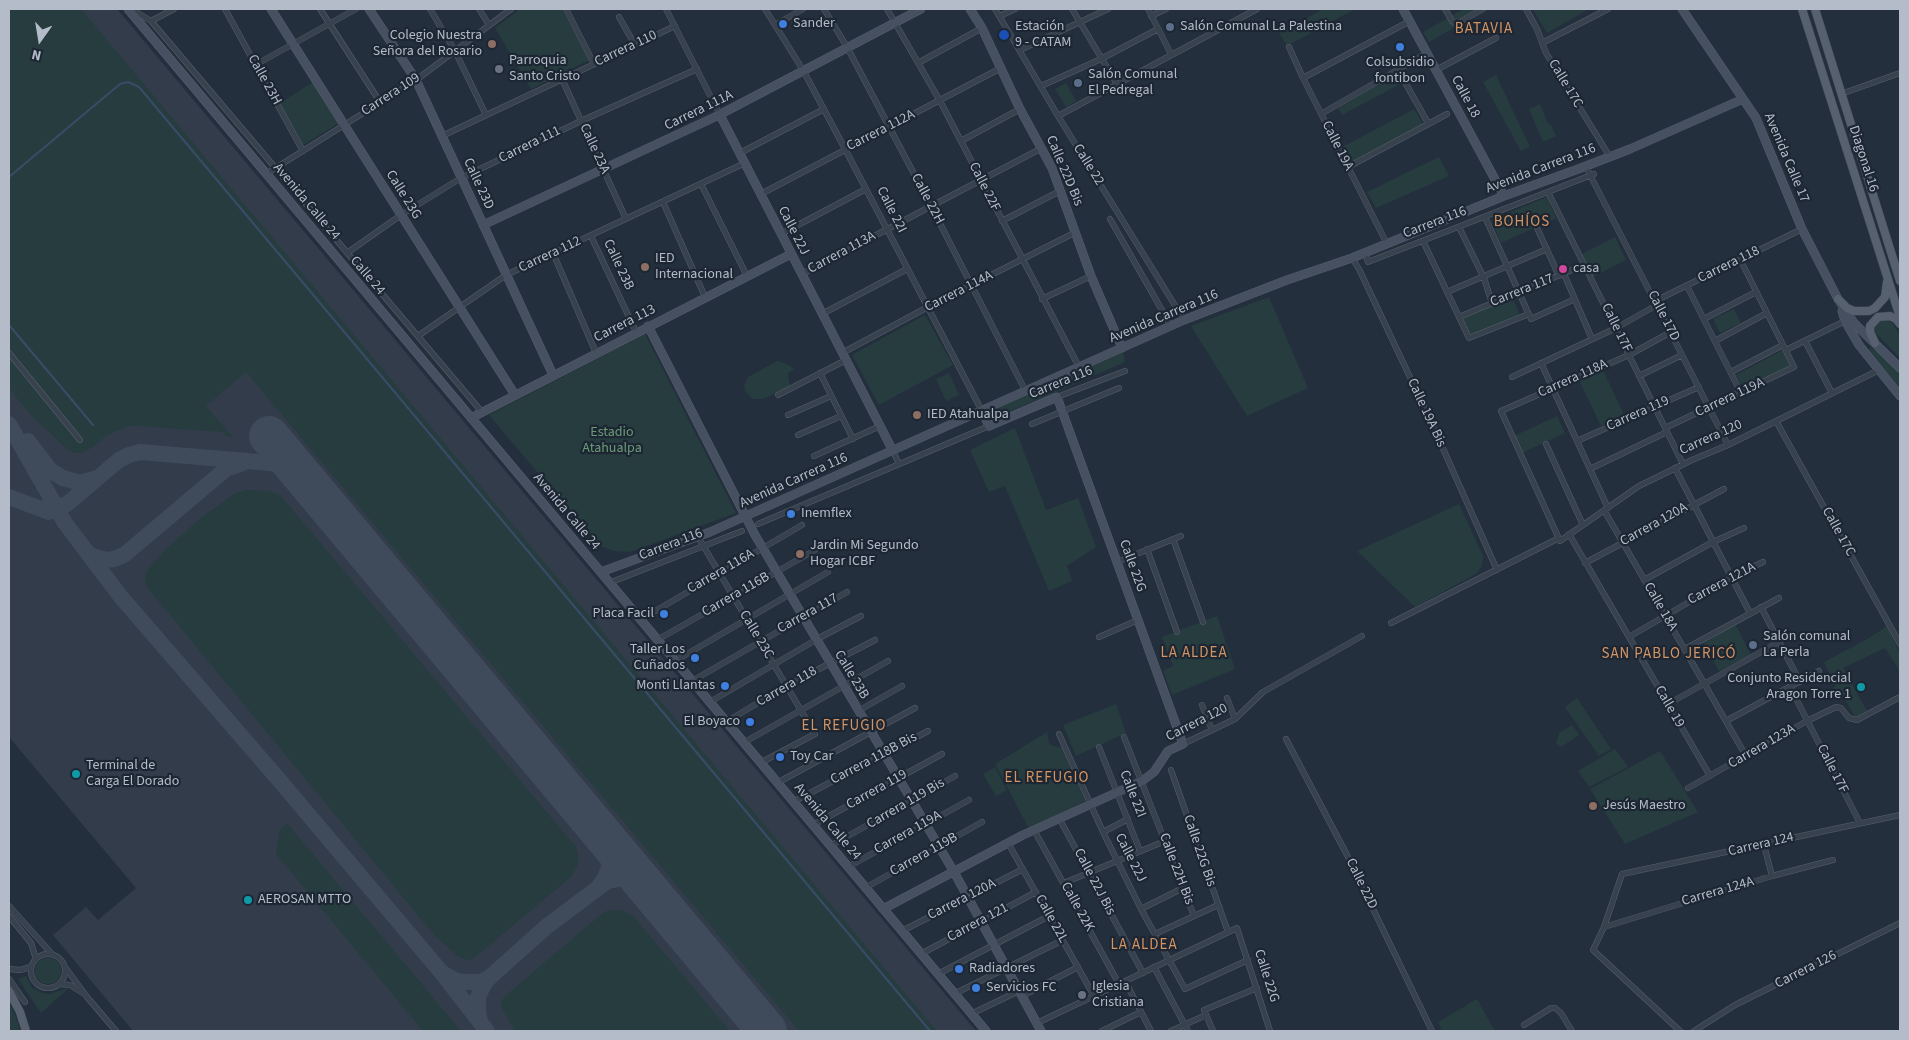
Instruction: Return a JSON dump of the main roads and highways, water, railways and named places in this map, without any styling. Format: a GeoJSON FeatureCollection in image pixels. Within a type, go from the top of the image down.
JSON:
{"type":"FeatureCollection","features":[{"type":"Feature","properties":{"kind":"main road","name":"Diagonal 16"},"geometry":{"type":"LineString","coordinates":[[1802,9],[1900,316]]}},
{"type":"Feature","properties":{"kind":"main road","name":"Diagonal 16"},"geometry":{"type":"LineString","coordinates":[[1815,9],[1900,280]]}},
{"type":"Feature","properties":{"kind":"main road"},"geometry":{"type":"LineString","coordinates":[[1838,299],[1847,308],[1854,311],[1869,311],[1881,303],[1885,297],[1887,278]]}},
{"type":"Feature","properties":{"kind":"main road"},"geometry":{"type":"LineString","coordinates":[[1875,343],[1870,332],[1870,326],[1878,317],[1890,316],[1900,324]]}},
{"type":"Feature","properties":{"kind":"main road"},"geometry":{"type":"LineString","coordinates":[[9,991],[20,1012],[26,1031]]}},
{"type":"Feature","properties":{"kind":"waterway"},"geometry":{"type":"LineString","coordinates":[[9,177],[120,84],[128,82],[139,87],[930,1031]]}},
{"type":"Feature","properties":{"kind":"waterway"},"geometry":{"type":"LineString","coordinates":[[9,325],[93,425]]}},
{"type":"Feature","properties":{"kind":"place","name":"Sander"},"geometry":{"type":"Point","coordinates":[783,24]}},
{"type":"Feature","properties":{"kind":"place","name":"Salón Comunal La Palestina"},"geometry":{"type":"Point","coordinates":[1170,27]}},
{"type":"Feature","properties":{"kind":"place","name":"Estación 9 - CATAM"},"geometry":{"type":"Point","coordinates":[1004,35]}},
{"type":"Feature","properties":{"kind":"place","name":"Colegio Nuestra Señora del Rosario"},"geometry":{"type":"Point","coordinates":[492,44]}},
{"type":"Feature","properties":{"kind":"place","name":"Colsubsidio fontibon"},"geometry":{"type":"Point","coordinates":[1400,47]}},
{"type":"Feature","properties":{"kind":"place","name":"Parroquia Santo Cristo"},"geometry":{"type":"Point","coordinates":[499,69]}},
{"type":"Feature","properties":{"kind":"place","name":"Salón Comunal El Pedregal"},"geometry":{"type":"Point","coordinates":[1078,83]}},
{"type":"Feature","properties":{"kind":"place","name":"IED Internacional"},"geometry":{"type":"Point","coordinates":[645,267]}},
{"type":"Feature","properties":{"kind":"place","name":"casa"},"geometry":{"type":"Point","coordinates":[1563,269]}},
{"type":"Feature","properties":{"kind":"place","name":"IED Atahualpa"},"geometry":{"type":"Point","coordinates":[917,415]}},
{"type":"Feature","properties":{"kind":"place","name":"Inemflex"},"geometry":{"type":"Point","coordinates":[791,514]}},
{"type":"Feature","properties":{"kind":"place","name":"Jardin Mi Segundo Hogar ICBF"},"geometry":{"type":"Point","coordinates":[800,554]}},
{"type":"Feature","properties":{"kind":"place","name":"Placa Facil"},"geometry":{"type":"Point","coordinates":[664,614]}},
{"type":"Feature","properties":{"kind":"place","name":"Salón comunal La Perla"},"geometry":{"type":"Point","coordinates":[1753,645]}},
{"type":"Feature","properties":{"kind":"place","name":"Taller Los Cuñados"},"geometry":{"type":"Point","coordinates":[695,658]}},
{"type":"Feature","properties":{"kind":"place","name":"Monti Llantas"},"geometry":{"type":"Point","coordinates":[725,686]}},
{"type":"Feature","properties":{"kind":"place","name":"Conjunto Residencial Aragon Torre 1"},"geometry":{"type":"Point","coordinates":[1861,687]}},
{"type":"Feature","properties":{"kind":"place","name":"El Boyaco"},"geometry":{"type":"Point","coordinates":[750,722]}},
{"type":"Feature","properties":{"kind":"place","name":"Toy Car"},"geometry":{"type":"Point","coordinates":[780,757]}},
{"type":"Feature","properties":{"kind":"place","name":"Terminal de Carga El Dorado"},"geometry":{"type":"Point","coordinates":[76,774]}},
{"type":"Feature","properties":{"kind":"place","name":"Jesús Maestro"},"geometry":{"type":"Point","coordinates":[1593,806]}},
{"type":"Feature","properties":{"kind":"place","name":"AEROSAN MTTO"},"geometry":{"type":"Point","coordinates":[248,900]}},
{"type":"Feature","properties":{"kind":"place","name":"Radiadores"},"geometry":{"type":"Point","coordinates":[959,969]}},
{"type":"Feature","properties":{"kind":"place","name":"Servicios FC"},"geometry":{"type":"Point","coordinates":[976,988]}},
{"type":"Feature","properties":{"kind":"place","name":"Iglesia Cristiana"},"geometry":{"type":"Point","coordinates":[1082,995]}},
{"type":"Feature","properties":{"kind":"district","name":"BATAVIA"},"geometry":{"type":"Point","coordinates":[1484,30]}},
{"type":"Feature","properties":{"kind":"district","name":"BOHÍOS"},"geometry":{"type":"Point","coordinates":[1522,223]}},
{"type":"Feature","properties":{"kind":"district","name":"LA ALDEA"},"geometry":{"type":"Point","coordinates":[1194,654]}},
{"type":"Feature","properties":{"kind":"district","name":"SAN PABLO JERICÓ"},"geometry":{"type":"Point","coordinates":[1669,655]}},
{"type":"Feature","properties":{"kind":"district","name":"EL REFUGIO"},"geometry":{"type":"Point","coordinates":[844,727]}},
{"type":"Feature","properties":{"kind":"district","name":"EL REFUGIO"},"geometry":{"type":"Point","coordinates":[1047,779]}},
{"type":"Feature","properties":{"kind":"district","name":"LA ALDEA"},"geometry":{"type":"Point","coordinates":[1144,946]}},
{"type":"Feature","properties":{"kind":"park label","name":"Estadio Atahualpa"},"geometry":{"type":"Point","coordinates":[612,442]}}]}
